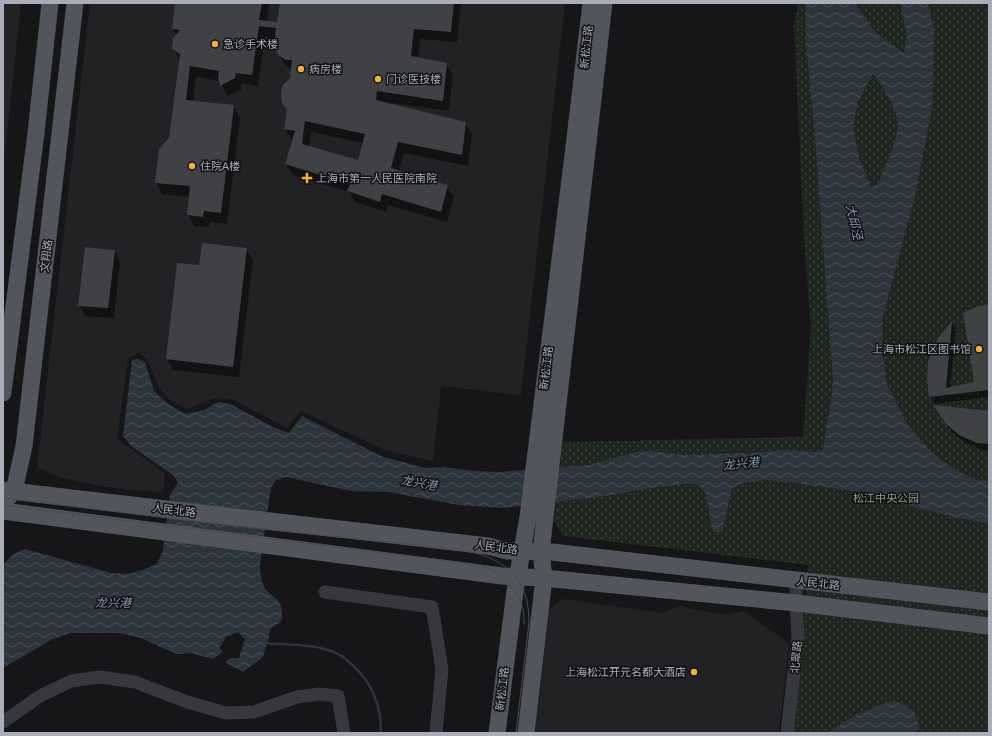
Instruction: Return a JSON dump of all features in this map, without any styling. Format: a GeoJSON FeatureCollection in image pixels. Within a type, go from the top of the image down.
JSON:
{"type":"FeatureCollection","features":[{"type":"Feature","properties":{"kind":"main road"},"geometry":{"type":"LineString","coordinates":[[3,393],[36,133],[50,3]]}},
{"type":"Feature","properties":{"kind":"main road","name":"文翔路"},"geometry":{"type":"LineString","coordinates":[[3,504],[24,446],[76,3]]}},
{"type":"Feature","properties":{"kind":"main road","name":"新松江路"},"geometry":{"type":"LineString","coordinates":[[526,733],[544,578],[540,552],[537,507],[573,155],[591,3]]}},
{"type":"Feature","properties":{"kind":"main road","name":"新松江路"},"geometry":{"type":"LineString","coordinates":[[542,464],[604,3]]}},
{"type":"Feature","properties":{"kind":"main road","name":"人民北路"},"geometry":{"type":"LineString","coordinates":[[9,490],[488,546],[507,551],[552,552],[989,602]]}},
{"type":"Feature","properties":{"kind":"main road","name":"新松江路"},"geometry":{"type":"LineString","coordinates":[[497,733],[517,577],[522,551],[537,507]]}},
{"type":"Feature","properties":{"kind":"main road","name":"人民北路"},"geometry":{"type":"LineString","coordinates":[[3,511],[502,576],[544,578],[796,603],[989,626]]}},
{"type":"Feature","properties":{"kind":"street","name":"北翠路"},"geometry":{"type":"LineString","coordinates":[[787,733],[798,636],[796,581]]}},
{"type":"Feature","properties":{"kind":"street"},"geometry":{"type":"LineString","coordinates":[[325,592],[432,607],[442,669],[436,733]]}},
{"type":"Feature","properties":{"kind":"street"},"geometry":{"type":"LineString","coordinates":[[3,722],[40,696],[71,681],[100,677],[135,682],[187,702],[226,713],[254,712],[297,697],[319,694],[338,696],[344,733]]}},
{"type":"Feature","properties":{"kind":"shaded area"},"geometry":{"type":"Polygon","coordinates":[[[3,3],[21,3],[3,173],[3,3]]]}},
{"type":"Feature","properties":{"kind":"shaded area","name":"上海市第一人民医院南院"},"geometry":{"type":"Polygon","coordinates":[[[90,3],[565,3],[521,395],[441,386],[433,461],[387,451],[301,411],[287,428],[234,400],[215,398],[186,409],[170,400],[159,387],[147,359],[139,353],[128,359],[117,439],[165,473],[163,493],[99,486],[62,478],[37,467],[90,3]]]}},
{"type":"Feature","properties":{"kind":"shaded area"},"geometry":{"type":"Polygon","coordinates":[[[563,599],[663,613],[678,606],[727,615],[743,611],[789,643],[779,733],[535,733],[549,610],[563,599]]]}},
{"type":"Feature","properties":{"kind":"green space","name":"松江中央公园"},"geometry":{"type":"Polygon","coordinates":[[[799,3],[989,3],[989,733],[792,733],[801,653],[808,565],[564,536],[554,521],[562,442],[803,437],[811,327],[804,239],[794,23],[799,3]]]}},
{"type":"Feature","properties":{"kind":"water"},"geometry":{"type":"Polygon","coordinates":[[[806,3],[855,3],[875,32],[904,53],[907,36],[900,3],[928,3],[934,30],[932,108],[915,196],[882,320],[882,347],[887,385],[908,425],[932,453],[953,468],[974,479],[989,481],[989,524],[950,516],[852,491],[765,480],[743,483],[732,488],[723,528],[721,532],[714,532],[712,529],[706,494],[701,487],[693,483],[643,489],[605,496],[503,508],[459,505],[388,492],[351,491],[286,477],[276,480],[271,487],[260,564],[264,587],[278,600],[281,606],[281,622],[271,628],[263,657],[243,672],[225,662],[231,658],[239,658],[245,639],[238,632],[226,637],[219,648],[223,652],[213,659],[191,653],[176,654],[141,638],[118,633],[70,633],[51,640],[3,668],[3,565],[13,554],[25,549],[111,573],[129,574],[157,564],[163,550],[170,495],[178,483],[174,476],[131,446],[123,436],[132,360],[138,359],[145,362],[154,391],[168,404],[185,414],[204,410],[218,402],[230,404],[275,428],[289,433],[302,416],[383,457],[426,468],[443,467],[474,471],[499,472],[590,465],[637,452],[652,451],[685,455],[752,453],[787,450],[815,452],[823,449],[833,379],[815,137],[806,44],[806,3]],[[873,73],[858,102],[853,126],[859,158],[871,187],[878,184],[893,147],[898,126],[895,113],[885,91],[873,73]]]}},
{"type":"Feature","properties":{"kind":"water"},"geometry":{"type":"Polygon","coordinates":[[[894,700],[914,711],[920,728],[913,733],[827,733],[857,714],[894,700]]]}},
{"type":"Feature","properties":{"kind":"building"},"geometry":{"type":"Polygon","coordinates":[[[175,3],[262,3],[259,20],[277,22],[280,3],[454,3],[451,32],[414,29],[411,56],[447,63],[443,101],[377,91],[376,100],[466,122],[462,155],[398,142],[391,168],[448,185],[441,212],[382,194],[380,202],[347,191],[350,184],[285,164],[295,131],[284,129],[287,110],[282,103],[281,93],[283,85],[290,78],[292,60],[286,60],[278,55],[274,44],[276,28],[259,26],[252,75],[236,73],[235,78],[220,86],[218,78],[219,71],[190,66],[186,100],[234,105],[221,213],[204,211],[203,217],[187,215],[190,186],[155,183],[159,149],[169,138],[180,54],[172,49],[173,38],[180,30],[172,29],[175,3]],[[305,121],[302,144],[358,160],[365,134],[305,121]]]}},
{"type":"Feature","properties":{"kind":"building"},"geometry":{"type":"Polygon","coordinates":[[[202,243],[247,248],[233,367],[166,359],[177,263],[199,265],[202,243]]]}},
{"type":"Feature","properties":{"kind":"building"},"geometry":{"type":"Polygon","coordinates":[[[85,247],[115,250],[108,308],[78,306],[85,247]]]}},
{"type":"Feature","properties":{"kind":"building","name":"上海市松江区图书馆"},"geometry":{"type":"Polygon","coordinates":[[[989,304],[989,390],[929,397],[927,380],[928,361],[938,338],[952,321],[946,388],[974,382],[963,313],[976,307],[989,304]]]}},
{"type":"Feature","properties":{"kind":"building"},"geometry":{"type":"Polygon","coordinates":[[[933,405],[989,411],[989,444],[977,443],[959,435],[946,424],[933,405]]]}},
{"type":"Feature","properties":{"kind":"waterway"},"geometry":{"type":"LineString","coordinates":[[264,643],[312,646],[322,648],[342,656],[364,677],[374,694],[381,722],[381,733]]}},
{"type":"Feature","properties":{"kind":"tram line"},"geometry":{"type":"LineString","coordinates":[[3,498],[246,527],[455,549],[492,559],[501,564],[516,577],[524,593],[529,612],[516,733]]}},
{"type":"Feature","properties":{"kind":"tram line"},"geometry":{"type":"LineString","coordinates":[[3,505],[481,565],[490,569],[506,580],[518,595],[522,604],[524,624]]}},
{"type":"Feature","properties":{"kind":"place","name":"急诊手术楼"},"geometry":{"type":"Point","coordinates":[215,44]}},
{"type":"Feature","properties":{"kind":"place","name":"病房楼"},"geometry":{"type":"Point","coordinates":[301,69]}},
{"type":"Feature","properties":{"kind":"place","name":"门诊医技楼"},"geometry":{"type":"Point","coordinates":[378,79]}},
{"type":"Feature","properties":{"kind":"place","name":"住院A楼"},"geometry":{"type":"Point","coordinates":[192,166]}},
{"type":"Feature","properties":{"kind":"place","name":"上海市第一人民医院南院"},"geometry":{"type":"Point","coordinates":[307,178]}},
{"type":"Feature","properties":{"kind":"place","name":"上海市松江区图书馆"},"geometry":{"type":"Point","coordinates":[979,349]}},
{"type":"Feature","properties":{"kind":"place","name":"上海松江开元名都大酒店"},"geometry":{"type":"Point","coordinates":[694,672]}},
{"type":"Feature","properties":{"kind":"water label","name":"大邱泾"},"geometry":{"type":"Point","coordinates":[854,222]}},
{"type":"Feature","properties":{"kind":"water label","name":"龙兴港"},"geometry":{"type":"Point","coordinates":[741,464]}},
{"type":"Feature","properties":{"kind":"water label","name":"龙兴港"},"geometry":{"type":"Point","coordinates":[419,483]}},
{"type":"Feature","properties":{"kind":"water label","name":"龙兴港"},"geometry":{"type":"Point","coordinates":[113,603]}}]}
